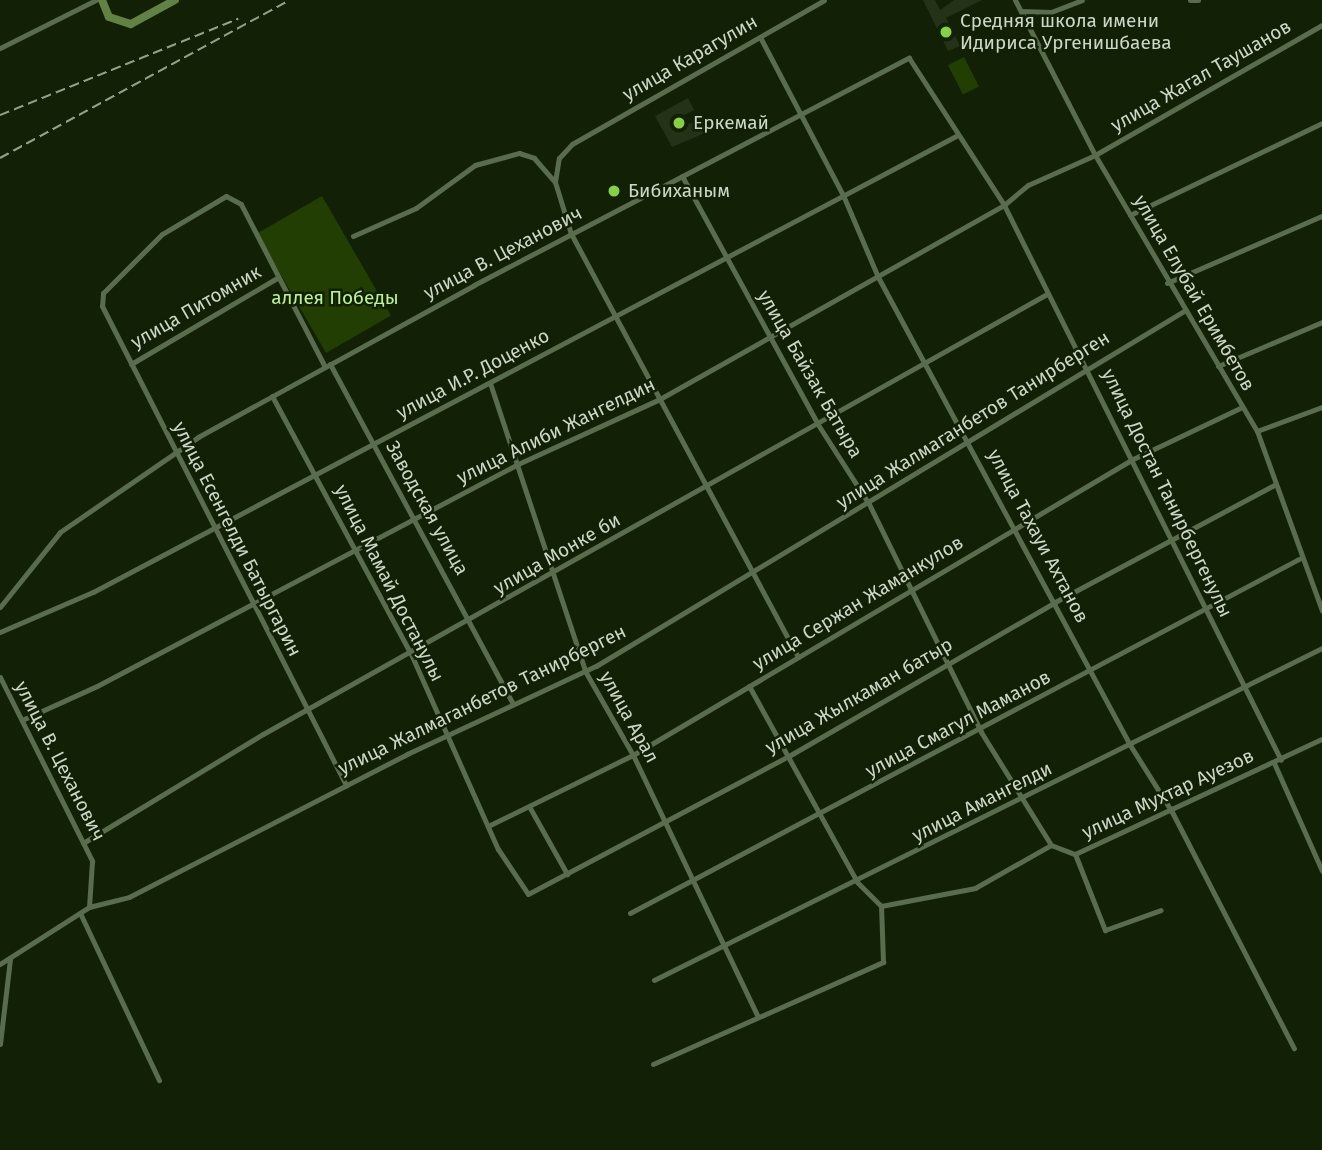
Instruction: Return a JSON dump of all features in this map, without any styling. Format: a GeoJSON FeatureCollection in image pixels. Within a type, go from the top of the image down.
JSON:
{"type":"FeatureCollection","features":[{"type":"Feature","properties":{"kind":"street"},"geometry":{"type":"LineString","coordinates":[[0,48],[96,0]]}},
{"type":"Feature","properties":{"kind":"street"},"geometry":{"type":"LineString","coordinates":[[102,0],[109,17],[131,24],[176,0]]}},
{"type":"Feature","properties":{"kind":"street","name":"улица Карагулин"},"geometry":{"type":"LineString","coordinates":[[555,182],[559,158],[572,144],[824,0]]}},
{"type":"Feature","properties":{"kind":"street","name":"улица Елубай Еримбетов"},"geometry":{"type":"LineString","coordinates":[[1015,0],[1095,155],[1184,312],[1257,431],[1299,559],[1322,611]]}},
{"type":"Feature","properties":{"kind":"street"},"geometry":{"type":"LineString","coordinates":[[1021,11],[1051,12],[1082,0]]}},
{"type":"Feature","properties":{"kind":"street","name":"улица Жагал Таушанов"},"geometry":{"type":"LineString","coordinates":[[1095,155],[1322,25]]}},
{"type":"Feature","properties":{"kind":"street","name":"улица Тахауи Ахтанов"},"geometry":{"type":"LineString","coordinates":[[760,37],[843,195],[878,276],[1016,527],[1130,745],[1172,812],[1294,1048]]}},
{"type":"Feature","properties":{"kind":"street","name":"улица В. Цеханович"},"geometry":{"type":"LineString","coordinates":[[0,607],[60,532],[175,452],[328,365],[571,234],[909,58]]}},
{"type":"Feature","properties":{"kind":"street","name":"улица Достан Танирбергенулы"},"geometry":{"type":"LineString","coordinates":[[909,58],[956,136],[1004,205],[1046,294],[1088,367],[1281,760]]}},
{"type":"Feature","properties":{"kind":"street"},"geometry":{"type":"LineString","coordinates":[[1130,215],[1322,122]]}},
{"type":"Feature","properties":{"kind":"street","name":"улица И.Р. Доценко"},"geometry":{"type":"LineString","coordinates":[[0,632],[93,592],[956,136]]}},
{"type":"Feature","properties":{"kind":"street"},"geometry":{"type":"LineString","coordinates":[[353,236],[415,208],[475,165],[519,153],[534,158],[555,182],[571,234],[751,574],[798,657]]}},
{"type":"Feature","properties":{"kind":"street","name":"улица Алиби Жангелдин"},"geometry":{"type":"LineString","coordinates":[[22,720],[97,687],[251,602],[518,464],[659,400],[1004,205],[1028,185],[1095,155]]}},
{"type":"Feature","properties":{"kind":"street","name":"улица Байзак Батыра"},"geometry":{"type":"LineString","coordinates":[[682,176],[724,258],[772,337],[817,423],[869,504],[908,591],[948,662],[981,732],[1024,797],[1051,845]]}},
{"type":"Feature","properties":{"kind":"street","name":"Заводская улица"},"geometry":{"type":"LineString","coordinates":[[102,306],[103,293],[162,234],[226,196],[241,204],[277,278],[374,444],[513,704]]}},
{"type":"Feature","properties":{"kind":"street"},"geometry":{"type":"LineString","coordinates":[[1167,283],[1322,216]]}},
{"type":"Feature","properties":{"kind":"street","name":"улица Питомник"},"geometry":{"type":"LineString","coordinates":[[131,364],[277,278]]}},
{"type":"Feature","properties":{"kind":"street","name":"улица Монке би"},"geometry":{"type":"LineString","coordinates":[[83,843],[308,712],[1046,294]]}},
{"type":"Feature","properties":{"kind":"street","name":"улица Есенгелди Батыргарин"},"geometry":{"type":"LineString","coordinates":[[102,306],[213,529],[346,785]]}},
{"type":"Feature","properties":{"kind":"street","name":"улица Жалмаганбетов Танирберген"},"geometry":{"type":"LineString","coordinates":[[0,964],[89,907],[128,897],[447,735],[585,671],[971,444],[1088,367],[1184,312]]}},
{"type":"Feature","properties":{"kind":"street"},"geometry":{"type":"LineString","coordinates":[[1219,366],[1322,322]]}},
{"type":"Feature","properties":{"kind":"street","name":"улица Арал"},"geometry":{"type":"LineString","coordinates":[[489,383],[585,671],[634,755],[727,944],[757,1014]]}},
{"type":"Feature","properties":{"kind":"street","name":"улица Мамай Достанулы"},"geometry":{"type":"LineString","coordinates":[[272,397],[411,654],[490,825]]}},
{"type":"Feature","properties":{"kind":"street","name":"улица Сержан Жаманкулов"},"geometry":{"type":"LineString","coordinates":[[490,825],[530,808],[634,755],[1133,459],[1242,407]]}},
{"type":"Feature","properties":{"kind":"street"},"geometry":{"type":"LineString","coordinates":[[1257,431],[1322,407]]}},
{"type":"Feature","properties":{"kind":"street","name":"улица Жылкаман батыр"},"geometry":{"type":"LineString","coordinates":[[490,825],[521,890],[528,894],[787,757],[1055,602],[1172,537],[1275,485]]}},
{"type":"Feature","properties":{"kind":"street","name":"улица Смагул Маманов"},"geometry":{"type":"LineString","coordinates":[[631,914],[694,878],[981,732],[1299,559]]}},
{"type":"Feature","properties":{"kind":"street","name":"улица Амангелди"},"geometry":{"type":"LineString","coordinates":[[654,980],[1130,745],[1243,684],[1322,648]]}},
{"type":"Feature","properties":{"kind":"street","name":"улица В. Цеханович"},"geometry":{"type":"LineString","coordinates":[[0,677],[92,860],[89,907]]}},
{"type":"Feature","properties":{"kind":"street"},"geometry":{"type":"LineString","coordinates":[[653,1064],[757,1014],[883,962],[881,906],[857,882],[749,686]]}},
{"type":"Feature","properties":{"kind":"street","name":"улица Мухтар Ауезов"},"geometry":{"type":"LineString","coordinates":[[1051,845],[1074,854],[1172,812],[1322,739]]}},
{"type":"Feature","properties":{"kind":"street"},"geometry":{"type":"LineString","coordinates":[[1274,763],[1322,871]]}},
{"type":"Feature","properties":{"kind":"street"},"geometry":{"type":"LineString","coordinates":[[530,808],[567,874]]}},
{"type":"Feature","properties":{"kind":"street"},"geometry":{"type":"LineString","coordinates":[[881,906],[975,888],[1051,845]]}},
{"type":"Feature","properties":{"kind":"street"},"geometry":{"type":"LineString","coordinates":[[1074,854],[1105,930],[1161,909]]}},
{"type":"Feature","properties":{"kind":"street"},"geometry":{"type":"LineString","coordinates":[[80,913],[159,1080]]}},
{"type":"Feature","properties":{"kind":"street"},"geometry":{"type":"LineString","coordinates":[[0,1044],[10,959]]}},
{"type":"Feature","properties":{"kind":"green space"},"geometry":{"type":"Polygon","coordinates":[[[964,57],[979,86],[963,95],[948,65],[964,57]]]}},
{"type":"Feature","properties":{"kind":"green space","name":"аллея Победы"},"geometry":{"type":"Polygon","coordinates":[[[322,196],[391,316],[326,353],[257,234],[322,196]]]}},
{"type":"Feature","properties":{"kind":"building","name":"Средняя школа имени Идириса Ургенишбаева"},"geometry":{"type":"Polygon","coordinates":[[[923,0],[935,0],[940,10],[954,0],[982,0],[946,18],[960,46],[948,51],[923,0]]]}},
{"type":"Feature","properties":{"kind":"building","name":"Еркемай"},"geometry":{"type":"Polygon","coordinates":[[[688,98],[694,110],[684,115],[689,124],[698,120],[705,133],[672,147],[655,116],[688,98]]]}},
{"type":"Feature","properties":{"kind":"railway"},"geometry":{"type":"LineString","coordinates":[[0,158],[290,0]]}},
{"type":"Feature","properties":{"kind":"railway"},"geometry":{"type":"LineString","coordinates":[[0,115],[238,19]]}},
{"type":"Feature","properties":{"kind":"place","name":"Средняя школа имени Идириса Ургенишбаева"},"geometry":{"type":"Point","coordinates":[946,32]}},
{"type":"Feature","properties":{"kind":"place","name":"Еркемай"},"geometry":{"type":"Point","coordinates":[679,123]}},
{"type":"Feature","properties":{"kind":"place","name":"Бибиханым"},"geometry":{"type":"Point","coordinates":[614,191]}}]}
